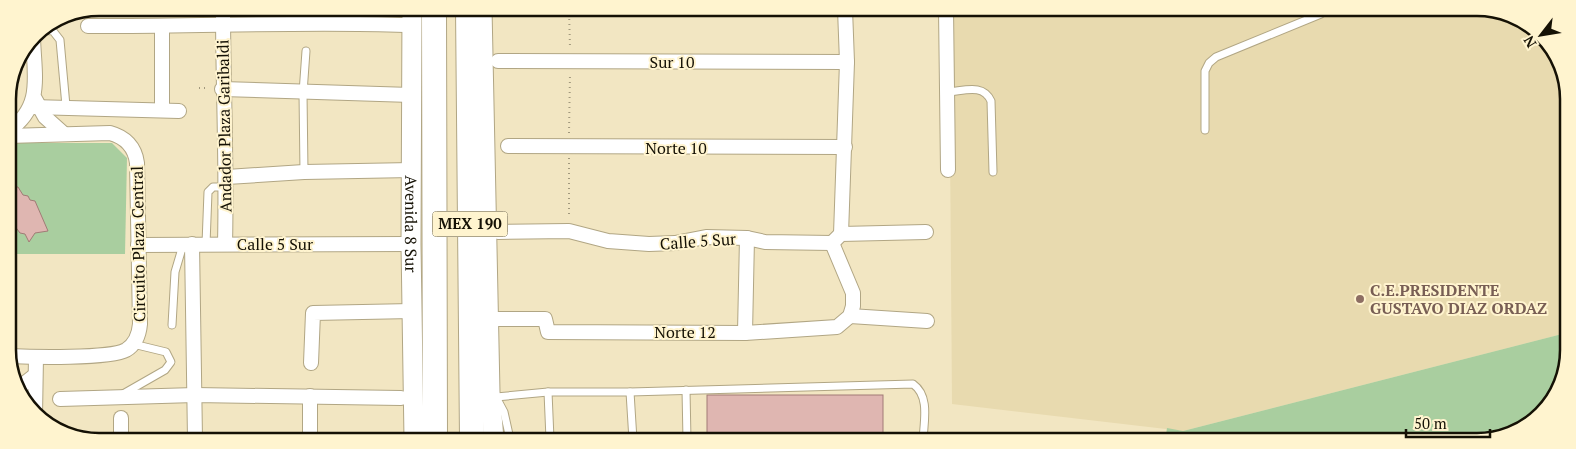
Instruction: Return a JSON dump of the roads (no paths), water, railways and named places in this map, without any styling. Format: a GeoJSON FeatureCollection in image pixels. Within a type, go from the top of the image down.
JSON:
{"type":"FeatureCollection","features":[{"type":"Feature","properties":{"kind":"highway","name":"MEX 190"},"geometry":{"type":"LineString","coordinates":[[434,16],[435,433]]}},
{"type":"Feature","properties":{"kind":"highway","name":"MEX 190"},"geometry":{"type":"LineString","coordinates":[[468,16],[472,433]]}},
{"type":"Feature","properties":{"kind":"street","name":"Andador Plaza Garibaldi"},"geometry":{"type":"LineString","coordinates":[[222,16],[222,89],[227,182],[225,244]]}},
{"type":"Feature","properties":{"kind":"street"},"geometry":{"type":"LineString","coordinates":[[88,26],[303,22],[408,16]]}},
{"type":"Feature","properties":{"kind":"street","name":"Avenida 8 Sur"},"geometry":{"type":"LineString","coordinates":[[408,16],[411,96],[414,433]]}},
{"type":"Feature","properties":{"kind":"street"},"geometry":{"type":"LineString","coordinates":[[482,16],[489,319],[494,433]]}},
{"type":"Feature","properties":{"kind":"street"},"geometry":{"type":"LineString","coordinates":[[845,16],[848,62],[845,147],[837,238],[853,294],[853,306],[850,316],[927,322]]}},
{"type":"Feature","properties":{"kind":"street"},"geometry":{"type":"LineString","coordinates":[[946,16],[948,170]]}},
{"type":"Feature","properties":{"kind":"street"},"geometry":{"type":"LineString","coordinates":[[162,26],[162,110]]}},
{"type":"Feature","properties":{"kind":"street"},"geometry":{"type":"LineString","coordinates":[[33,49],[35,104],[45,117],[64,134]]}},
{"type":"Feature","properties":{"kind":"street","name":"Sur 10"},"geometry":{"type":"LineString","coordinates":[[498,61],[848,62]]}},
{"type":"Feature","properties":{"kind":"street"},"geometry":{"type":"LineString","coordinates":[[222,89],[411,96]]}},
{"type":"Feature","properties":{"kind":"street"},"geometry":{"type":"LineString","coordinates":[[35,104],[179,111]]}},
{"type":"Feature","properties":{"kind":"street"},"geometry":{"type":"LineString","coordinates":[[16,125],[35,104]]}},
{"type":"Feature","properties":{"kind":"street","name":"Circuito Plaza Central"},"geometry":{"type":"LineString","coordinates":[[64,134],[110,133],[124,140],[136,156],[140,324],[136,341]]}},
{"type":"Feature","properties":{"kind":"street"},"geometry":{"type":"LineString","coordinates":[[16,136],[64,134]]}},
{"type":"Feature","properties":{"kind":"street","name":"Norte 10"},"geometry":{"type":"LineString","coordinates":[[508,146],[569,148],[845,147]]}},
{"type":"Feature","properties":{"kind":"street"},"geometry":{"type":"LineString","coordinates":[[227,182],[304,172],[412,170]]}},
{"type":"Feature","properties":{"kind":"street","name":"Calle 5 Sur"},"geometry":{"type":"LineString","coordinates":[[498,232],[569,231],[608,241],[649,244],[675,243],[706,237],[747,238],[765,242],[926,232]]}},
{"type":"Feature","properties":{"kind":"street"},"geometry":{"type":"LineString","coordinates":[[745,332],[747,238]]}},
{"type":"Feature","properties":{"kind":"street"},"geometry":{"type":"LineString","coordinates":[[188,244],[195,433]]}},
{"type":"Feature","properties":{"kind":"street","name":"Calle 5 Sur"},"geometry":{"type":"LineString","coordinates":[[138,245],[411,244]]}},
{"type":"Feature","properties":{"kind":"street"},"geometry":{"type":"LineString","coordinates":[[311,364],[313,313],[412,311]]}},
{"type":"Feature","properties":{"kind":"street","name":"Norte 12"},"geometry":{"type":"LineString","coordinates":[[489,319],[545,319],[548,332],[745,332],[837,327],[850,316]]}},
{"type":"Feature","properties":{"kind":"street"},"geometry":{"type":"LineString","coordinates":[[17,356],[118,353],[136,341]]}},
{"type":"Feature","properties":{"kind":"street"},"geometry":{"type":"LineString","coordinates":[[35,402],[36,357]]}},
{"type":"Feature","properties":{"kind":"street"},"geometry":{"type":"LineString","coordinates":[[24,384],[34,376]]}},
{"type":"Feature","properties":{"kind":"street"},"geometry":{"type":"LineString","coordinates":[[60,399],[195,395],[401,398]]}},
{"type":"Feature","properties":{"kind":"street"},"geometry":{"type":"LineString","coordinates":[[310,396],[310,433]]}},
{"type":"Feature","properties":{"kind":"street"},"geometry":{"type":"LineString","coordinates":[[121,418],[121,433]]}},
{"type":"Feature","properties":{"kind":"lane"},"geometry":{"type":"LineString","coordinates":[[1204,130],[1206,71],[1209,63],[1216,56],[1316,16]]}},
{"type":"Feature","properties":{"kind":"lane"},"geometry":{"type":"LineString","coordinates":[[53,31],[60,40],[66,106]]}},
{"type":"Feature","properties":{"kind":"lane"},"geometry":{"type":"LineString","coordinates":[[304,172],[303,93],[306,51]]}},
{"type":"Feature","properties":{"kind":"lane"},"geometry":{"type":"LineString","coordinates":[[946,92],[980,89],[987,93],[991,102],[993,172]]}},
{"type":"Feature","properties":{"kind":"lane"},"geometry":{"type":"LineString","coordinates":[[206,244],[208,192],[213,187],[227,182]]}},
{"type":"Feature","properties":{"kind":"lane"},"geometry":{"type":"LineString","coordinates":[[172,325],[175,272],[188,244]]}},
{"type":"Feature","properties":{"kind":"lane"},"geometry":{"type":"LineString","coordinates":[[118,397],[165,370],[170,362],[166,352],[136,341]]}},
{"type":"Feature","properties":{"kind":"lane"},"geometry":{"type":"LineString","coordinates":[[509,433],[504,412],[493,395],[548,392],[630,392],[913,384],[921,390],[924,399],[923,433]]}},
{"type":"Feature","properties":{"kind":"lane"},"geometry":{"type":"LineString","coordinates":[[686,390],[687,433]]}},
{"type":"Feature","properties":{"kind":"lane"},"geometry":{"type":"LineString","coordinates":[[548,392],[550,433]]}},
{"type":"Feature","properties":{"kind":"lane"},"geometry":{"type":"LineString","coordinates":[[630,392],[632,433]]}},
{"type":"Feature","properties":{"kind":"place","name":"C.E.PRESIDENTE GUSTAVO DIAZ ORDAZ"},"geometry":{"type":"Point","coordinates":[1360,299]}}]}
